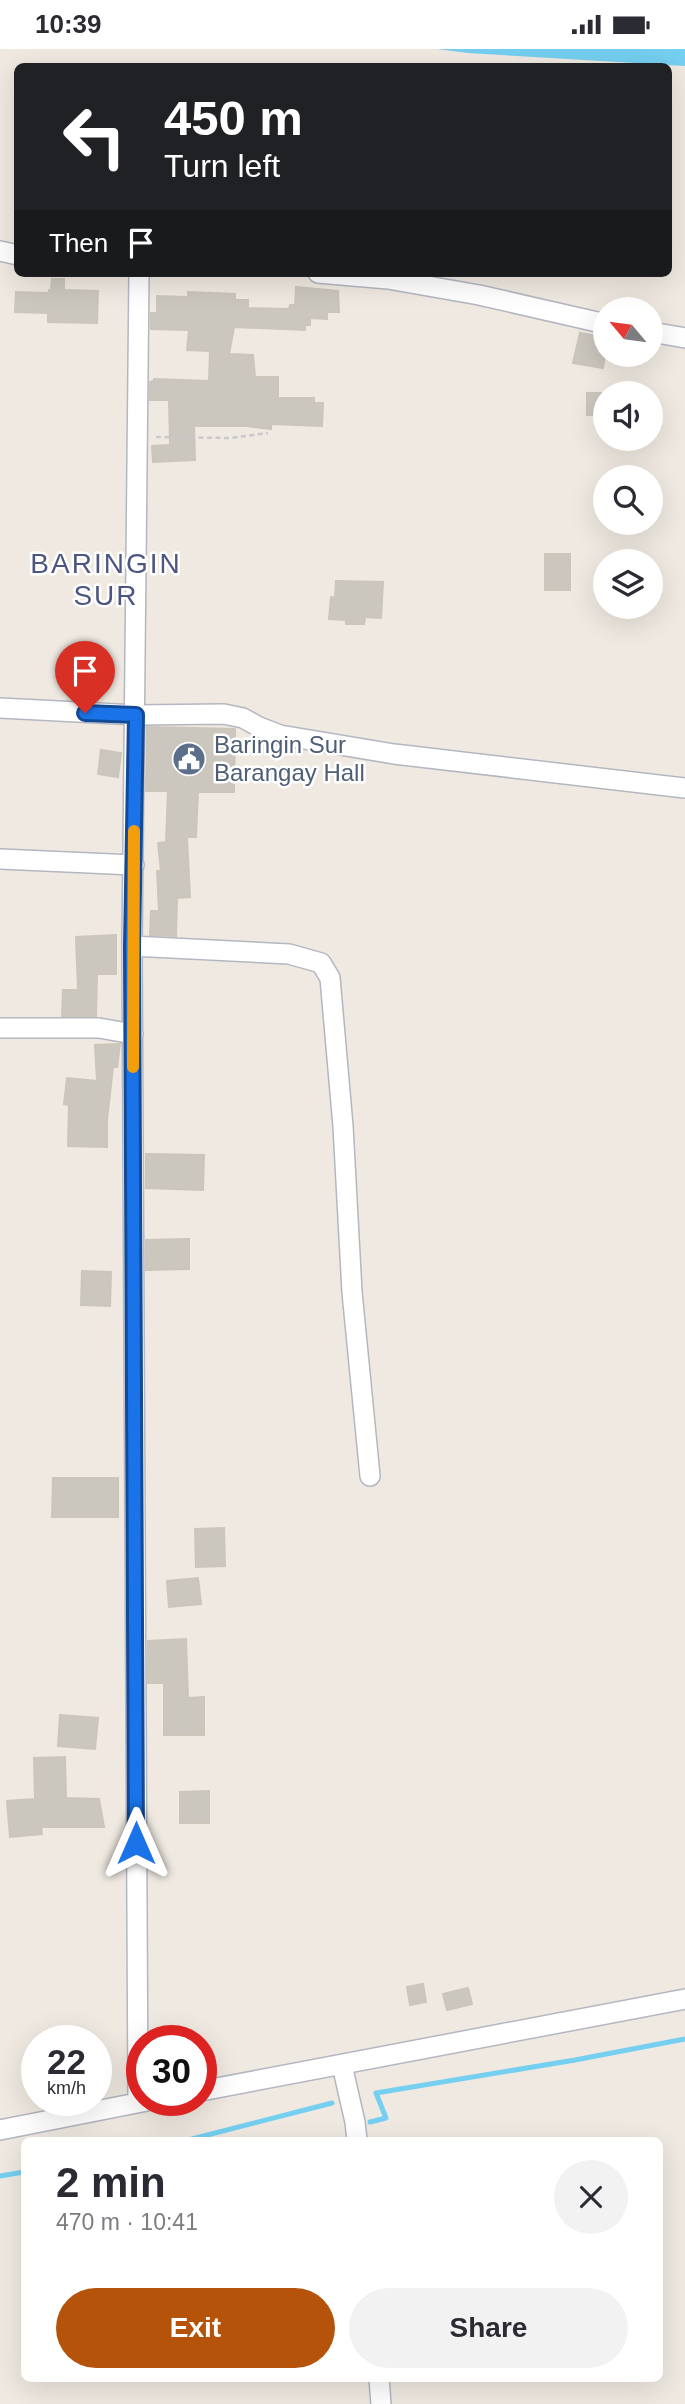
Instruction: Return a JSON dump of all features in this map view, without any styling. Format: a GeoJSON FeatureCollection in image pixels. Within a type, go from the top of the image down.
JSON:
{"type":"FeatureCollection","features":[{"type":"Feature","properties":{"kind":"street"},"geometry":{"type":"LineString","coordinates":[[139,277],[132,946],[144,2025]]}},
{"type":"Feature","properties":{"kind":"street"},"geometry":{"type":"LineString","coordinates":[[365,277],[479,295],[593,321]]}},
{"type":"Feature","properties":{"kind":"street"},"geometry":{"type":"LineString","coordinates":[[663,334],[685,338]]}},
{"type":"Feature","properties":{"kind":"street"},"geometry":{"type":"LineString","coordinates":[[0,708],[136,715],[224,714],[243,718],[280,735],[394,754],[685,788]]}},
{"type":"Feature","properties":{"kind":"street"},"geometry":{"type":"LineString","coordinates":[[0,859],[134,865]]}},
{"type":"Feature","properties":{"kind":"street"},"geometry":{"type":"LineString","coordinates":[[132,946],[289,954],[321,963],[330,978],[343,1126],[352,1292],[370,1476]]}},
{"type":"Feature","properties":{"kind":"street"},"geometry":{"type":"LineString","coordinates":[[0,1028],[99,1028],[133,1034]]}},
{"type":"Feature","properties":{"kind":"street"},"geometry":{"type":"LineString","coordinates":[[217,2088],[685,1999]]}},
{"type":"Feature","properties":{"kind":"street"},"geometry":{"type":"LineString","coordinates":[[342,2065],[356,2137]]}},
{"type":"Feature","properties":{"kind":"street"},"geometry":{"type":"LineString","coordinates":[[0,2130],[126,2105]]}},
{"type":"Feature","properties":{"kind":"street"},"geometry":{"type":"LineString","coordinates":[[379,2382],[381,2404]]}},
{"type":"Feature","properties":{"kind":"path"},"geometry":{"type":"LineString","coordinates":[[139,436],[230,438],[268,433]]}},
{"type":"Feature","properties":{"kind":"water"},"geometry":{"type":"Polygon","coordinates":[[[437,49],[685,49],[685,66],[672,65],[672,63],[468,53],[437,49]]]}},
{"type":"Feature","properties":{"kind":"building"},"geometry":{"type":"Polygon","coordinates":[[[52,279],[64,279],[64,290],[98,291],[97,323],[48,322],[48,313],[15,312],[16,292],[49,293],[52,279]]]}},
{"type":"Feature","properties":{"kind":"building"},"geometry":{"type":"Polygon","coordinates":[[[296,287],[338,291],[339,312],[327,312],[327,319],[310,318],[310,325],[305,325],[305,330],[234,327],[229,354],[253,355],[255,377],[278,377],[278,398],[314,398],[314,403],[323,403],[322,426],[271,424],[271,429],[194,426],[195,460],[153,462],[152,446],[170,445],[169,400],[150,400],[150,382],[154,379],[209,381],[210,351],[187,350],[189,330],[151,329],[151,313],[157,313],[157,296],[188,297],[188,292],[235,294],[235,300],[248,300],[248,308],[289,309],[290,305],[295,305],[296,287]]]}},
{"type":"Feature","properties":{"kind":"building"},"geometry":{"type":"Polygon","coordinates":[[[580,333],[593,335],[593,366],[573,363],[580,333]]]}},
{"type":"Feature","properties":{"kind":"building"},"geometry":{"type":"Polygon","coordinates":[[[587,393],[593,393],[593,415],[587,415],[587,393]]]}},
{"type":"Feature","properties":{"kind":"building"},"geometry":{"type":"Polygon","coordinates":[[[545,554],[570,554],[570,590],[545,590],[545,554]]]}},
{"type":"Feature","properties":{"kind":"building"},"geometry":{"type":"Polygon","coordinates":[[[336,581],[383,582],[381,618],[365,617],[364,624],[346,624],[346,620],[329,619],[336,581]]]}},
{"type":"Feature","properties":{"kind":"building"},"geometry":{"type":"Polygon","coordinates":[[[147,727],[235,729],[234,792],[198,792],[196,837],[187,837],[190,897],[177,898],[176,936],[150,935],[151,911],[159,911],[157,871],[161,871],[158,843],[166,842],[168,791],[146,791],[147,727]]]}},
{"type":"Feature","properties":{"kind":"building"},"geometry":{"type":"Polygon","coordinates":[[[101,750],[121,753],[118,777],[98,774],[101,750]]]}},
{"type":"Feature","properties":{"kind":"building"},"geometry":{"type":"Polygon","coordinates":[[[116,935],[116,974],[97,974],[96,1016],[62,1016],[63,990],[78,990],[76,937],[116,935]]]}},
{"type":"Feature","properties":{"kind":"building"},"geometry":{"type":"Polygon","coordinates":[[[120,1044],[117,1067],[113,1067],[107,1147],[68,1146],[69,1105],[64,1104],[67,1078],[97,1081],[95,1045],[120,1044]]]}},
{"type":"Feature","properties":{"kind":"building"},"geometry":{"type":"Polygon","coordinates":[[[146,1154],[204,1155],[203,1190],[146,1188],[146,1154]]]}},
{"type":"Feature","properties":{"kind":"building"},"geometry":{"type":"Polygon","coordinates":[[[189,1239],[189,1269],[146,1270],[146,1240],[189,1239]]]}},
{"type":"Feature","properties":{"kind":"building"},"geometry":{"type":"Polygon","coordinates":[[[82,1271],[111,1272],[110,1306],[81,1305],[82,1271]]]}},
{"type":"Feature","properties":{"kind":"building"},"geometry":{"type":"Polygon","coordinates":[[[53,1478],[118,1478],[118,1517],[52,1517],[53,1478]]]}},
{"type":"Feature","properties":{"kind":"building"},"geometry":{"type":"Polygon","coordinates":[[[224,1528],[225,1566],[196,1567],[195,1529],[224,1528]]]}},
{"type":"Feature","properties":{"kind":"building"},"geometry":{"type":"Polygon","coordinates":[[[198,1578],[201,1604],[169,1607],[167,1581],[198,1578]]]}},
{"type":"Feature","properties":{"kind":"building"},"geometry":{"type":"Polygon","coordinates":[[[186,1639],[188,1698],[204,1697],[204,1735],[164,1735],[164,1683],[148,1683],[148,1641],[186,1639]]]}},
{"type":"Feature","properties":{"kind":"building"},"geometry":{"type":"Polygon","coordinates":[[[60,1715],[98,1718],[95,1749],[58,1746],[60,1715]]]}},
{"type":"Feature","properties":{"kind":"building"},"geometry":{"type":"Polygon","coordinates":[[[65,1757],[66,1798],[99,1799],[104,1827],[41,1827],[42,1834],[10,1837],[7,1801],[35,1799],[34,1758],[65,1757]]]}},
{"type":"Feature","properties":{"kind":"building"},"geometry":{"type":"Polygon","coordinates":[[[209,1791],[209,1823],[180,1823],[180,1792],[209,1791]]]}},
{"type":"Feature","properties":{"kind":"building"},"geometry":{"type":"Polygon","coordinates":[[[423,1984],[426,2002],[410,2005],[407,1987],[423,1984]]]}},
{"type":"Feature","properties":{"kind":"building"},"geometry":{"type":"Polygon","coordinates":[[[468,1988],[472,2004],[447,2010],[443,1994],[468,1988]]]}},
{"type":"Feature","properties":{"kind":"waterway"},"geometry":{"type":"LineString","coordinates":[[370,2122],[386,2118],[376,2093],[685,2039]]}},
{"type":"Feature","properties":{"kind":"waterway"},"geometry":{"type":"LineString","coordinates":[[200,2137],[332,2103]]}},
{"type":"Feature","properties":{"kind":"waterway"},"geometry":{"type":"LineString","coordinates":[[0,2176],[21,2172]]}},
{"type":"Feature","properties":{"kind":"slow traffic"},"geometry":{"type":"LineString","coordinates":[[133,1067],[134,831]]}},
{"type":"Feature","properties":{"kind":"place","name":"Baringin Sur Barangay Hall"},"geometry":{"type":"Point","coordinates":[189,759]}},
{"type":"Feature","properties":{"kind":"district","name":"BARINGIN SUR"},"geometry":{"type":"Point","coordinates":[106,579]}},
{"type":"Feature","properties":{"kind":"route"},"geometry":{"type":"LineString","coordinates":[[85,713],[136,715],[132,946],[136,1843]]}}]}
